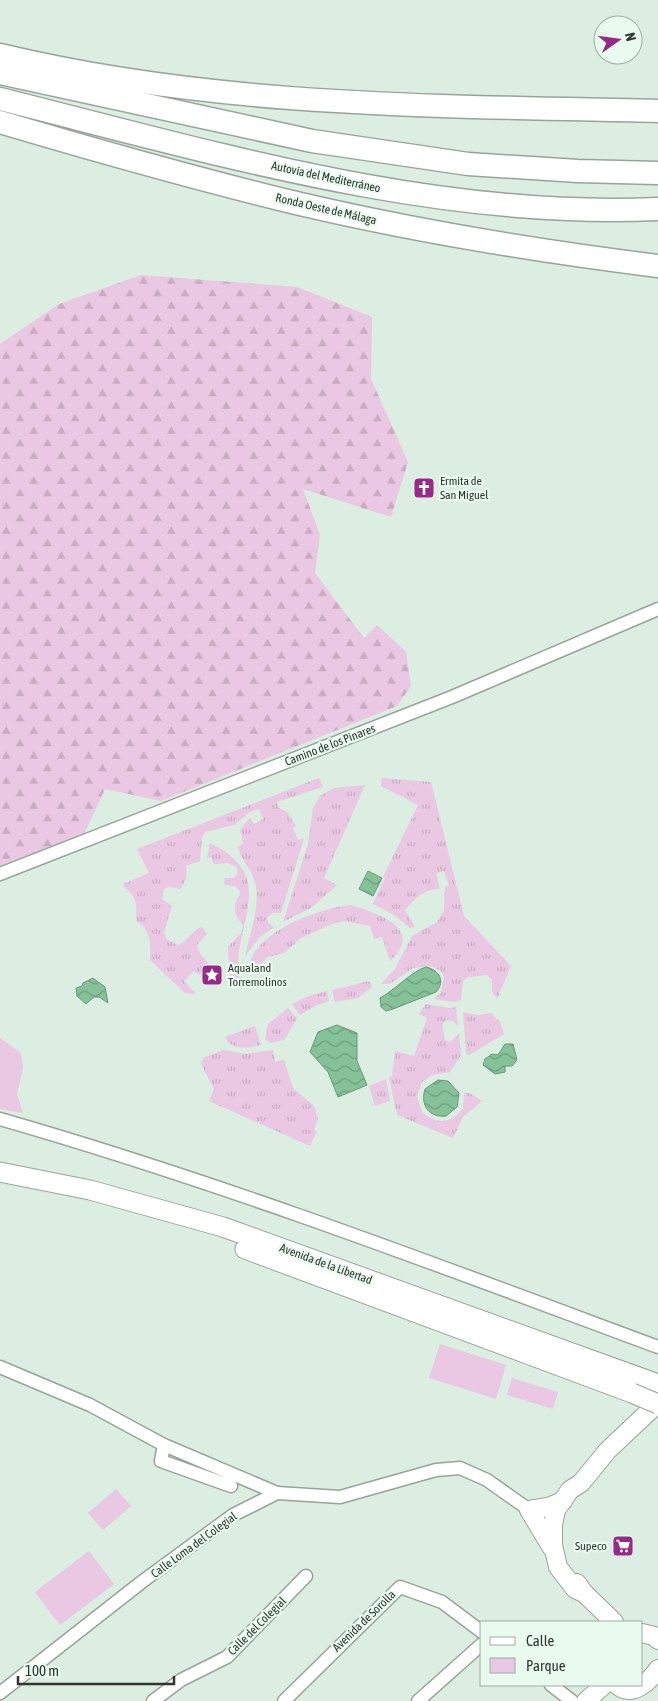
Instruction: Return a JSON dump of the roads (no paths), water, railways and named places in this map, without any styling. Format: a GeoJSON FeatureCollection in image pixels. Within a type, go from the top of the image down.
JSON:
{"type":"FeatureCollection","features":[{"type":"Feature","properties":{"kind":"highway"},"geometry":{"type":"LineString","coordinates":[[0,55],[63,70],[178,88],[337,103],[658,111]]}},
{"type":"Feature","properties":{"kind":"highway"},"geometry":{"type":"LineString","coordinates":[[0,73],[312,141],[468,164],[578,171],[658,173]]}},
{"type":"Feature","properties":{"kind":"highway","name":"Autovía del Mediterráneo"},"geometry":{"type":"LineString","coordinates":[[0,99],[313,176],[393,191],[472,202],[552,209],[658,210]]}},
{"type":"Feature","properties":{"kind":"highway","name":"Ronda Oeste de Málaga"},"geometry":{"type":"LineString","coordinates":[[0,122],[192,176],[375,220],[570,255],[658,266]]}},
{"type":"Feature","properties":{"kind":"main road","name":"Avenida de la Libertad"},"geometry":{"type":"LineString","coordinates":[[0,1172],[90,1190],[223,1227],[651,1381]]}},
{"type":"Feature","properties":{"kind":"main road","name":"Avenida de la Libertad"},"geometry":{"type":"LineString","coordinates":[[0,1184],[84,1201],[219,1239],[632,1393],[655,1406]]}},
{"type":"Feature","properties":{"kind":"main road"},"geometry":{"type":"LineString","coordinates":[[570,1572],[563,1541],[566,1503],[570,1490],[581,1483],[608,1450],[655,1406]]}},
{"type":"Feature","properties":{"kind":"main road"},"geometry":{"type":"LineString","coordinates":[[555,1554],[529,1510],[566,1503]]}},
{"type":"Feature","properties":{"kind":"main road"},"geometry":{"type":"LineString","coordinates":[[566,1503],[556,1510],[552,1524],[555,1554],[558,1567],[567,1581],[574,1589],[584,1593]]}},
{"type":"Feature","properties":{"kind":"main road"},"geometry":{"type":"LineString","coordinates":[[552,1524],[559,1531],[562,1562],[584,1593],[613,1621]]}},
{"type":"Feature","properties":{"kind":"main road"},"geometry":{"type":"LineString","coordinates":[[643,1686],[658,1669]]}},
{"type":"Feature","properties":{"kind":"main road"},"geometry":{"type":"LineString","coordinates":[[586,1701],[603,1686]]}},
{"type":"Feature","properties":{"kind":"main road"},"geometry":{"type":"LineString","coordinates":[[618,1686],[638,1695]]}},
{"type":"Feature","properties":{"kind":"street","name":"Camino de los Pinares"},"geometry":{"type":"LineString","coordinates":[[0,874],[452,697],[658,609]]}},
{"type":"Feature","properties":{"kind":"street"},"geometry":{"type":"LineString","coordinates":[[0,1118],[85,1143],[318,1221],[658,1346]]}},
{"type":"Feature","properties":{"kind":"street"},"geometry":{"type":"LineString","coordinates":[[0,1367],[90,1405],[164,1446],[277,1493],[340,1497],[436,1470],[460,1468],[487,1480],[552,1524]]}},
{"type":"Feature","properties":{"kind":"street"},"geometry":{"type":"LineString","coordinates":[[164,1446],[161,1460],[231,1486]]}},
{"type":"Feature","properties":{"kind":"street","name":"Calle Loma del Colegial"},"geometry":{"type":"LineString","coordinates":[[0,1692],[143,1581],[233,1515],[277,1493]]}},
{"type":"Feature","properties":{"kind":"street","name":"Calle del Colegial"},"geometry":{"type":"LineString","coordinates":[[153,1701],[181,1680],[228,1657],[306,1576]]}},
{"type":"Feature","properties":{"kind":"street","name":"Avenida de Sorolla"},"geometry":{"type":"LineString","coordinates":[[284,1701],[400,1587],[442,1602],[480,1630]]}},
{"type":"Feature","properties":{"kind":"street"},"geometry":{"type":"LineString","coordinates":[[418,1701],[480,1646]]}},
{"type":"Feature","properties":{"kind":"street"},"geometry":{"type":"LineString","coordinates":[[552,1686],[572,1701]]}},
{"type":"Feature","properties":{"kind":"water"},"geometry":{"type":"Polygon","coordinates":[[[368,871],[382,878],[373,896],[359,889],[368,871]]]}},
{"type":"Feature","properties":{"kind":"water"},"geometry":{"type":"Polygon","coordinates":[[[426,967],[431,968],[440,976],[439,988],[436,992],[386,1011],[381,1007],[380,998],[415,972],[426,967]]]}},
{"type":"Feature","properties":{"kind":"water"},"geometry":{"type":"Polygon","coordinates":[[[93,978],[105,987],[108,1003],[99,997],[94,997],[86,1004],[77,996],[76,988],[93,978]]]}},
{"type":"Feature","properties":{"kind":"water"},"geometry":{"type":"Polygon","coordinates":[[[337,1025],[357,1033],[357,1061],[367,1085],[338,1097],[328,1072],[310,1052],[318,1032],[337,1025]]]}},
{"type":"Feature","properties":{"kind":"water"},"geometry":{"type":"Polygon","coordinates":[[[505,1044],[513,1044],[517,1060],[512,1066],[505,1066],[505,1072],[495,1074],[483,1065],[485,1059],[492,1054],[498,1055],[505,1044]]]}},
{"type":"Feature","properties":{"kind":"water"},"geometry":{"type":"Polygon","coordinates":[[[438,1080],[448,1081],[459,1093],[457,1107],[446,1116],[431,1113],[425,1105],[425,1089],[438,1080]]]}},
{"type":"Feature","properties":{"kind":"place","name":"Ermita de San Miguel"},"geometry":{"type":"Point","coordinates":[424,488]}},
{"type":"Feature","properties":{"kind":"place","name":"Aqualand Torremolinos"},"geometry":{"type":"Point","coordinates":[212,975]}},
{"type":"Feature","properties":{"kind":"place","name":"Supeco"},"geometry":{"type":"Point","coordinates":[623,1546]}}]}
